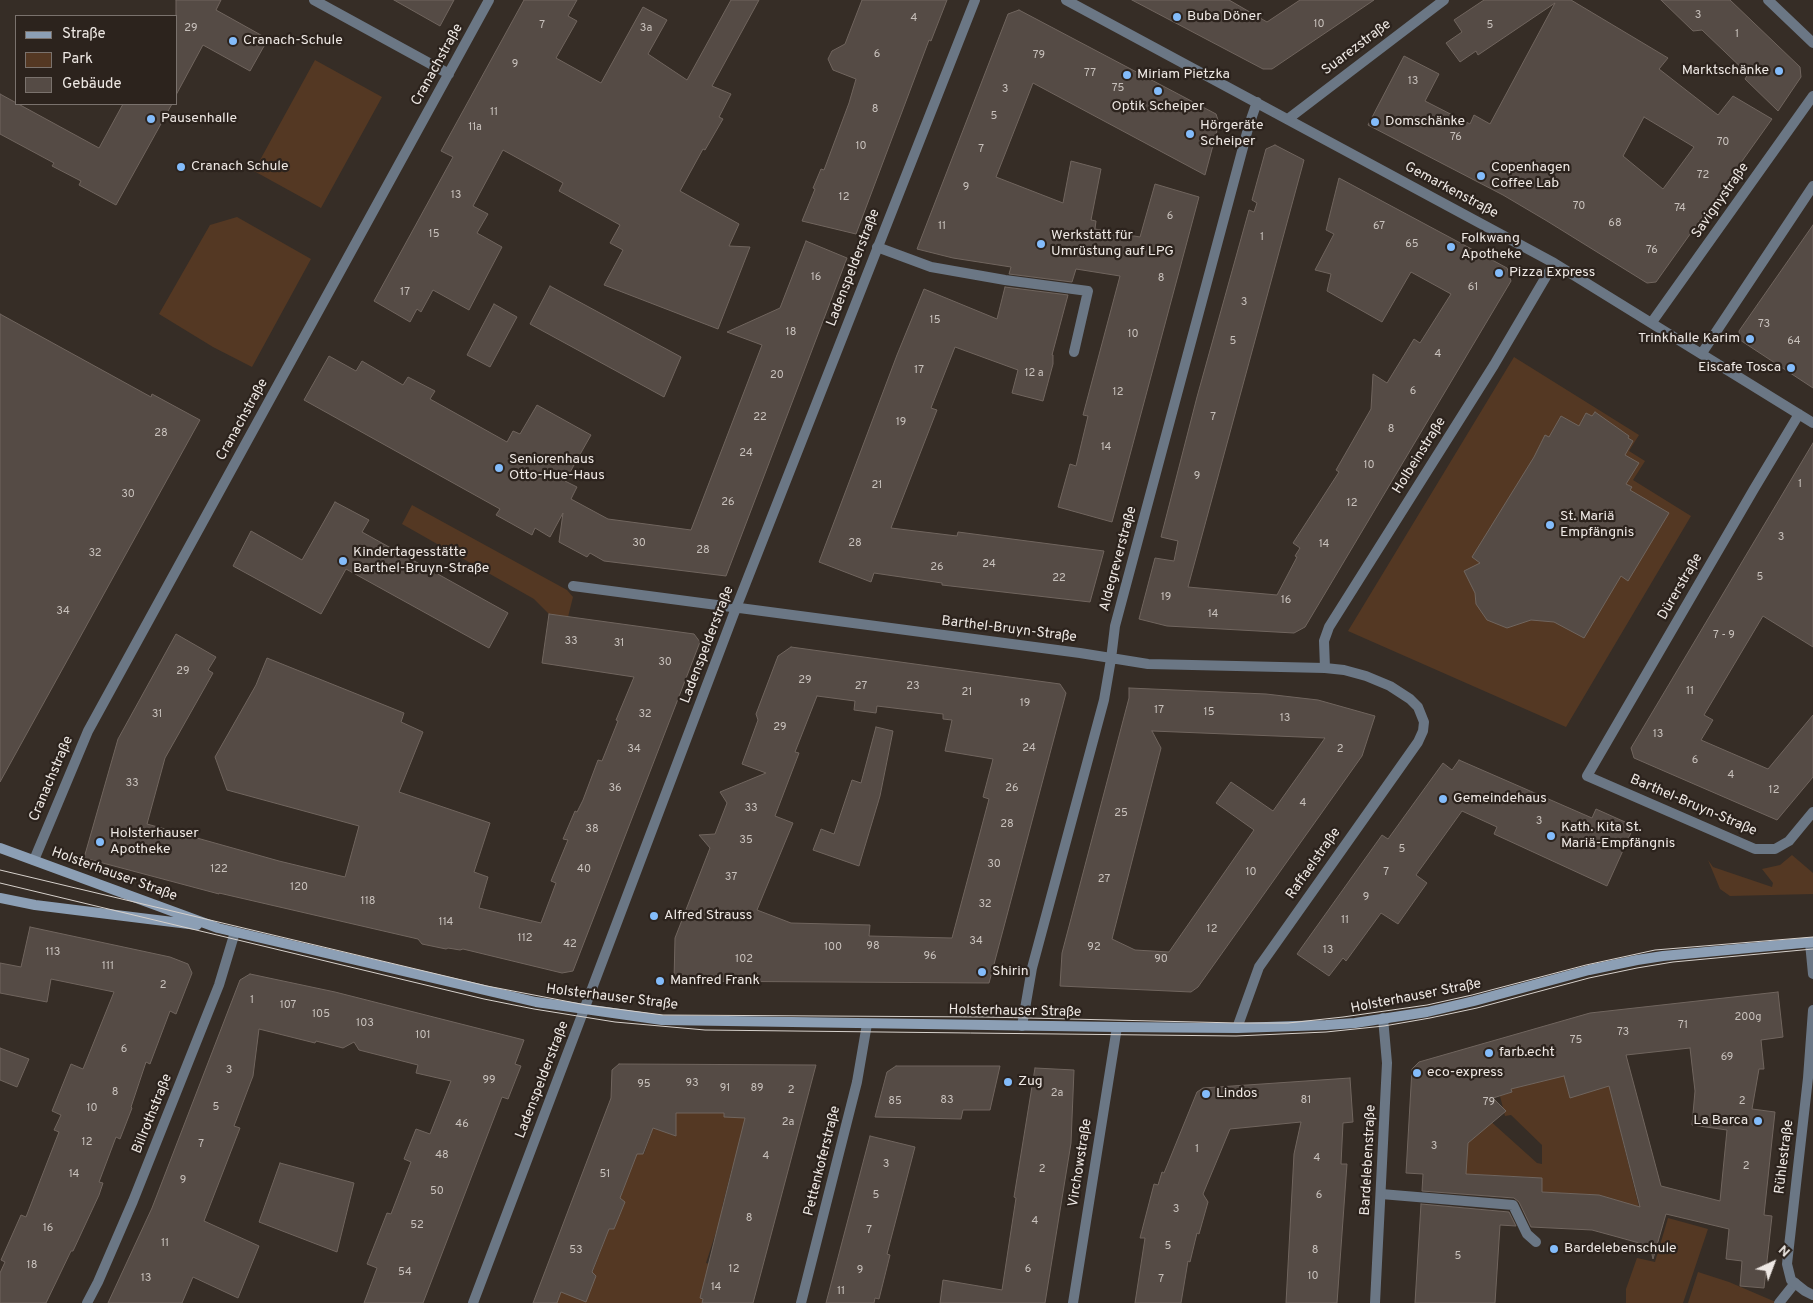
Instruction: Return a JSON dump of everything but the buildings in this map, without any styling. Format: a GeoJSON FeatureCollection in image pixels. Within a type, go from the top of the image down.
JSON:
{"type":"FeatureCollection","features":[{"type":"Feature","properties":{"kind":"main road","name":"Holsterhauser Straße"},"geometry":{"type":"LineString","coordinates":[[0,848],[218,928]]}},
{"type":"Feature","properties":{"kind":"main road","name":"Holsterhauser Straße"},"geometry":{"type":"LineString","coordinates":[[0,898],[35,905],[218,928],[499,994],[662,1020],[1117,1027],[1237,1028],[1326,1026],[1427,1012],[1589,970],[1637,960],[1811,942]]}},
{"type":"Feature","properties":{"kind":"street"},"geometry":{"type":"LineString","coordinates":[[314,0],[449,74]]}},
{"type":"Feature","properties":{"kind":"street","name":"Cranachstraße"},"geometry":{"type":"LineString","coordinates":[[34,860],[88,731],[489,0]]}},
{"type":"Feature","properties":{"kind":"street","name":"Ladenspelderstraße"},"geometry":{"type":"LineString","coordinates":[[473,1303],[736,608],[975,0]]}},
{"type":"Feature","properties":{"kind":"street","name":"Gemarkenstraße"},"geometry":{"type":"LineString","coordinates":[[1066,0],[1554,263],[1813,423]]}},
{"type":"Feature","properties":{"kind":"street","name":"Suarezstraße"},"geometry":{"type":"LineString","coordinates":[[1288,119],[1444,0]]}},
{"type":"Feature","properties":{"kind":"street"},"geometry":{"type":"LineString","coordinates":[[1768,0],[1813,43]]}},
{"type":"Feature","properties":{"kind":"street","name":"Savignystraße"},"geometry":{"type":"LineString","coordinates":[[1652,322],[1813,96]]}},
{"type":"Feature","properties":{"kind":"street","name":"Aldegreverstraße"},"geometry":{"type":"LineString","coordinates":[[1022,1026],[1032,968],[1104,700],[1115,626],[1249,124],[1257,102]]}},
{"type":"Feature","properties":{"kind":"street"},"geometry":{"type":"LineString","coordinates":[[1702,353],[1813,186]]}},
{"type":"Feature","properties":{"kind":"street"},"geometry":{"type":"LineString","coordinates":[[877,248],[931,267],[1004,280],[1088,291],[1074,352]]}},
{"type":"Feature","properties":{"kind":"street","name":"Holbeinstraße"},"geometry":{"type":"LineString","coordinates":[[1325,668],[1324,641],[1329,627],[1494,365],[1554,263]]}},
{"type":"Feature","properties":{"kind":"street","name":"Dürerstraße"},"geometry":{"type":"LineString","coordinates":[[1588,776],[1799,414]]}},
{"type":"Feature","properties":{"kind":"street","name":"Barthel-Bruyn-Straße"},"geometry":{"type":"LineString","coordinates":[[573,586],[1080,653],[1148,664],[1344,670],[1366,676],[1390,686],[1410,699],[1418,707],[1424,722]]}},
{"type":"Feature","properties":{"kind":"street","name":"Raffaelstraße"},"geometry":{"type":"LineString","coordinates":[[1237,1028],[1259,967],[1418,742],[1423,731],[1424,722]]}},
{"type":"Feature","properties":{"kind":"street","name":"Barthel-Bruyn-Straße"},"geometry":{"type":"LineString","coordinates":[[1588,776],[1755,849],[1774,849],[1789,841],[1813,812]]}},
{"type":"Feature","properties":{"kind":"street","name":"Billrothstraße"},"geometry":{"type":"LineString","coordinates":[[87,1303],[133,1201],[219,985],[235,932]]}},
{"type":"Feature","properties":{"kind":"street"},"geometry":{"type":"LineString","coordinates":[[1811,942],[1813,974]]}},
{"type":"Feature","properties":{"kind":"street","name":"Rühlestraße"},"geometry":{"type":"LineString","coordinates":[[1795,1283],[1791,1280],[1787,1264],[1808,1078],[1813,1010]]}},
{"type":"Feature","properties":{"kind":"street","name":"Bardelebenstraße"},"geometry":{"type":"LineString","coordinates":[[1375,1303],[1387,1063],[1383,1018]]}},
{"type":"Feature","properties":{"kind":"street","name":"Pettenkoferstraße"},"geometry":{"type":"LineString","coordinates":[[801,1303],[857,1082],[867,1024]]}},
{"type":"Feature","properties":{"kind":"street","name":"Virchowstraße"},"geometry":{"type":"LineString","coordinates":[[1073,1303],[1117,1027]]}},
{"type":"Feature","properties":{"kind":"street"},"geometry":{"type":"LineString","coordinates":[[1381,1194],[1513,1205],[1527,1234],[1536,1242]]}},
{"type":"Feature","properties":{"kind":"street"},"geometry":{"type":"LineString","coordinates":[[1779,1303],[1795,1283],[1805,1292],[1813,1295]]}},
{"type":"Feature","properties":{"kind":"green space"},"geometry":{"type":"Polygon","coordinates":[[[315,60],[382,97],[321,208],[254,171],[315,60]]]}},
{"type":"Feature","properties":{"kind":"green space"},"geometry":{"type":"Polygon","coordinates":[[[237,217],[311,259],[252,367],[213,347],[159,314],[210,225],[237,217]]]}},
{"type":"Feature","properties":{"kind":"green space"},"geometry":{"type":"Polygon","coordinates":[[[1514,357],[1639,435],[1629,451],[1645,461],[1633,480],[1691,516],[1566,727],[1348,631],[1514,357]]]}},
{"type":"Feature","properties":{"kind":"green space"},"geometry":{"type":"Polygon","coordinates":[[[412,505],[567,590],[573,597],[568,617],[549,614],[534,599],[402,524],[412,505]]]}},
{"type":"Feature","properties":{"kind":"green space"},"geometry":{"type":"Polygon","coordinates":[[[1792,855],[1813,873],[1813,894],[1730,896],[1720,889],[1708,860],[1713,867],[1772,887],[1773,883],[1762,869],[1780,865],[1792,855]]]}},
{"type":"Feature","properties":{"kind":"green space"},"geometry":{"type":"Polygon","coordinates":[[[1564,1075],[1609,1085],[1639,1207],[1599,1195],[1528,1191],[1529,1177],[1466,1174],[1460,1141],[1469,1142],[1472,1139],[1473,1126],[1478,1110],[1537,1163],[1542,1164],[1542,1145],[1511,1115],[1505,1116],[1500,1096],[1512,1092],[1511,1089],[1564,1075]]]}},
{"type":"Feature","properties":{"kind":"green space"},"geometry":{"type":"Polygon","coordinates":[[[676,1113],[724,1113],[724,1117],[756,1117],[732,1168],[722,1207],[726,1208],[721,1230],[717,1229],[706,1263],[709,1264],[700,1298],[703,1299],[702,1303],[557,1303],[561,1292],[582,1300],[609,1229],[614,1229],[625,1202],[620,1198],[637,1154],[644,1154],[653,1128],[676,1136],[676,1113]]]}},
{"type":"Feature","properties":{"kind":"green space"},"geometry":{"type":"Polygon","coordinates":[[[1668,1218],[1708,1229],[1683,1303],[1626,1303],[1626,1289],[1637,1258],[1655,1262],[1668,1218]]]}},
{"type":"Feature","properties":{"kind":"green space"},"geometry":{"type":"Polygon","coordinates":[[[1698,1272],[1729,1282],[1778,1303],[1688,1303],[1698,1272]]]}},
{"type":"Feature","properties":{"kind":"tram line"},"geometry":{"type":"LineString","coordinates":[[0,870],[487,986],[586,1005],[663,1015],[985,1017],[1288,1023],[1427,1005],[1586,965],[1655,950],[1813,937]]}},
{"type":"Feature","properties":{"kind":"tram line"},"geometry":{"type":"LineString","coordinates":[[0,883],[484,999],[615,1022],[705,1030],[1236,1036],[1326,1032],[1384,1026],[1430,1018],[1477,1008],[1589,978],[1637,968],[1673,962],[1813,949]]}},
{"type":"Feature","properties":{"kind":"place","name":"Buba Döner"},"geometry":{"type":"Point","coordinates":[1177,17]}},
{"type":"Feature","properties":{"kind":"place","name":"Cranach-Schule"},"geometry":{"type":"Point","coordinates":[233,41]}},
{"type":"Feature","properties":{"kind":"place","name":"Marktschänke"},"geometry":{"type":"Point","coordinates":[1779,71]}},
{"type":"Feature","properties":{"kind":"place","name":"Miriam Pietzka"},"geometry":{"type":"Point","coordinates":[1127,75]}},
{"type":"Feature","properties":{"kind":"place","name":"Optik Scheiper"},"geometry":{"type":"Point","coordinates":[1158,91]}},
{"type":"Feature","properties":{"kind":"place","name":"Pausenhalle"},"geometry":{"type":"Point","coordinates":[151,119]}},
{"type":"Feature","properties":{"kind":"place","name":"Domschänke"},"geometry":{"type":"Point","coordinates":[1375,122]}},
{"type":"Feature","properties":{"kind":"place","name":"Hörgeräte Scheiper"},"geometry":{"type":"Point","coordinates":[1190,134]}},
{"type":"Feature","properties":{"kind":"place","name":"Cranach Schule"},"geometry":{"type":"Point","coordinates":[181,167]}},
{"type":"Feature","properties":{"kind":"place","name":"Copenhagen Coffee Lab"},"geometry":{"type":"Point","coordinates":[1481,176]}},
{"type":"Feature","properties":{"kind":"place","name":"Werkstatt für Umrüstung auf LPG"},"geometry":{"type":"Point","coordinates":[1041,244]}},
{"type":"Feature","properties":{"kind":"place","name":"Folkwang Apotheke"},"geometry":{"type":"Point","coordinates":[1451,247]}},
{"type":"Feature","properties":{"kind":"place","name":"Pizza Express"},"geometry":{"type":"Point","coordinates":[1499,273]}},
{"type":"Feature","properties":{"kind":"place","name":"Trinkhalle Karim"},"geometry":{"type":"Point","coordinates":[1750,339]}},
{"type":"Feature","properties":{"kind":"place","name":"Eiscafe Tosca"},"geometry":{"type":"Point","coordinates":[1791,368]}},
{"type":"Feature","properties":{"kind":"place","name":"Seniorenhaus Otto-Hue-Haus"},"geometry":{"type":"Point","coordinates":[499,468]}},
{"type":"Feature","properties":{"kind":"place","name":"St. Mariä Empfängnis"},"geometry":{"type":"Point","coordinates":[1550,525]}},
{"type":"Feature","properties":{"kind":"place","name":"Kindertagesstätte Barthel-Bruyn-Straße"},"geometry":{"type":"Point","coordinates":[343,561]}},
{"type":"Feature","properties":{"kind":"place","name":"Gemeindehaus"},"geometry":{"type":"Point","coordinates":[1443,799]}},
{"type":"Feature","properties":{"kind":"place","name":"Kath. Kita St. Mariä-Empfängnis"},"geometry":{"type":"Point","coordinates":[1551,836]}},
{"type":"Feature","properties":{"kind":"place","name":"Holsterhauser Apotheke"},"geometry":{"type":"Point","coordinates":[100,842]}},
{"type":"Feature","properties":{"kind":"place","name":"Alfred Strauss"},"geometry":{"type":"Point","coordinates":[654,916]}},
{"type":"Feature","properties":{"kind":"place","name":"Shirin"},"geometry":{"type":"Point","coordinates":[982,972]}},
{"type":"Feature","properties":{"kind":"place","name":"Manfred Frank"},"geometry":{"type":"Point","coordinates":[660,981]}},
{"type":"Feature","properties":{"kind":"place","name":"farb.echt"},"geometry":{"type":"Point","coordinates":[1489,1053]}},
{"type":"Feature","properties":{"kind":"place","name":"eco-express"},"geometry":{"type":"Point","coordinates":[1417,1073]}},
{"type":"Feature","properties":{"kind":"place","name":"Zug"},"geometry":{"type":"Point","coordinates":[1008,1082]}},
{"type":"Feature","properties":{"kind":"place","name":"Lindos"},"geometry":{"type":"Point","coordinates":[1206,1094]}},
{"type":"Feature","properties":{"kind":"place","name":"La Barca"},"geometry":{"type":"Point","coordinates":[1758,1121]}},
{"type":"Feature","properties":{"kind":"place","name":"Bardelebenschule"},"geometry":{"type":"Point","coordinates":[1554,1249]}}]}
